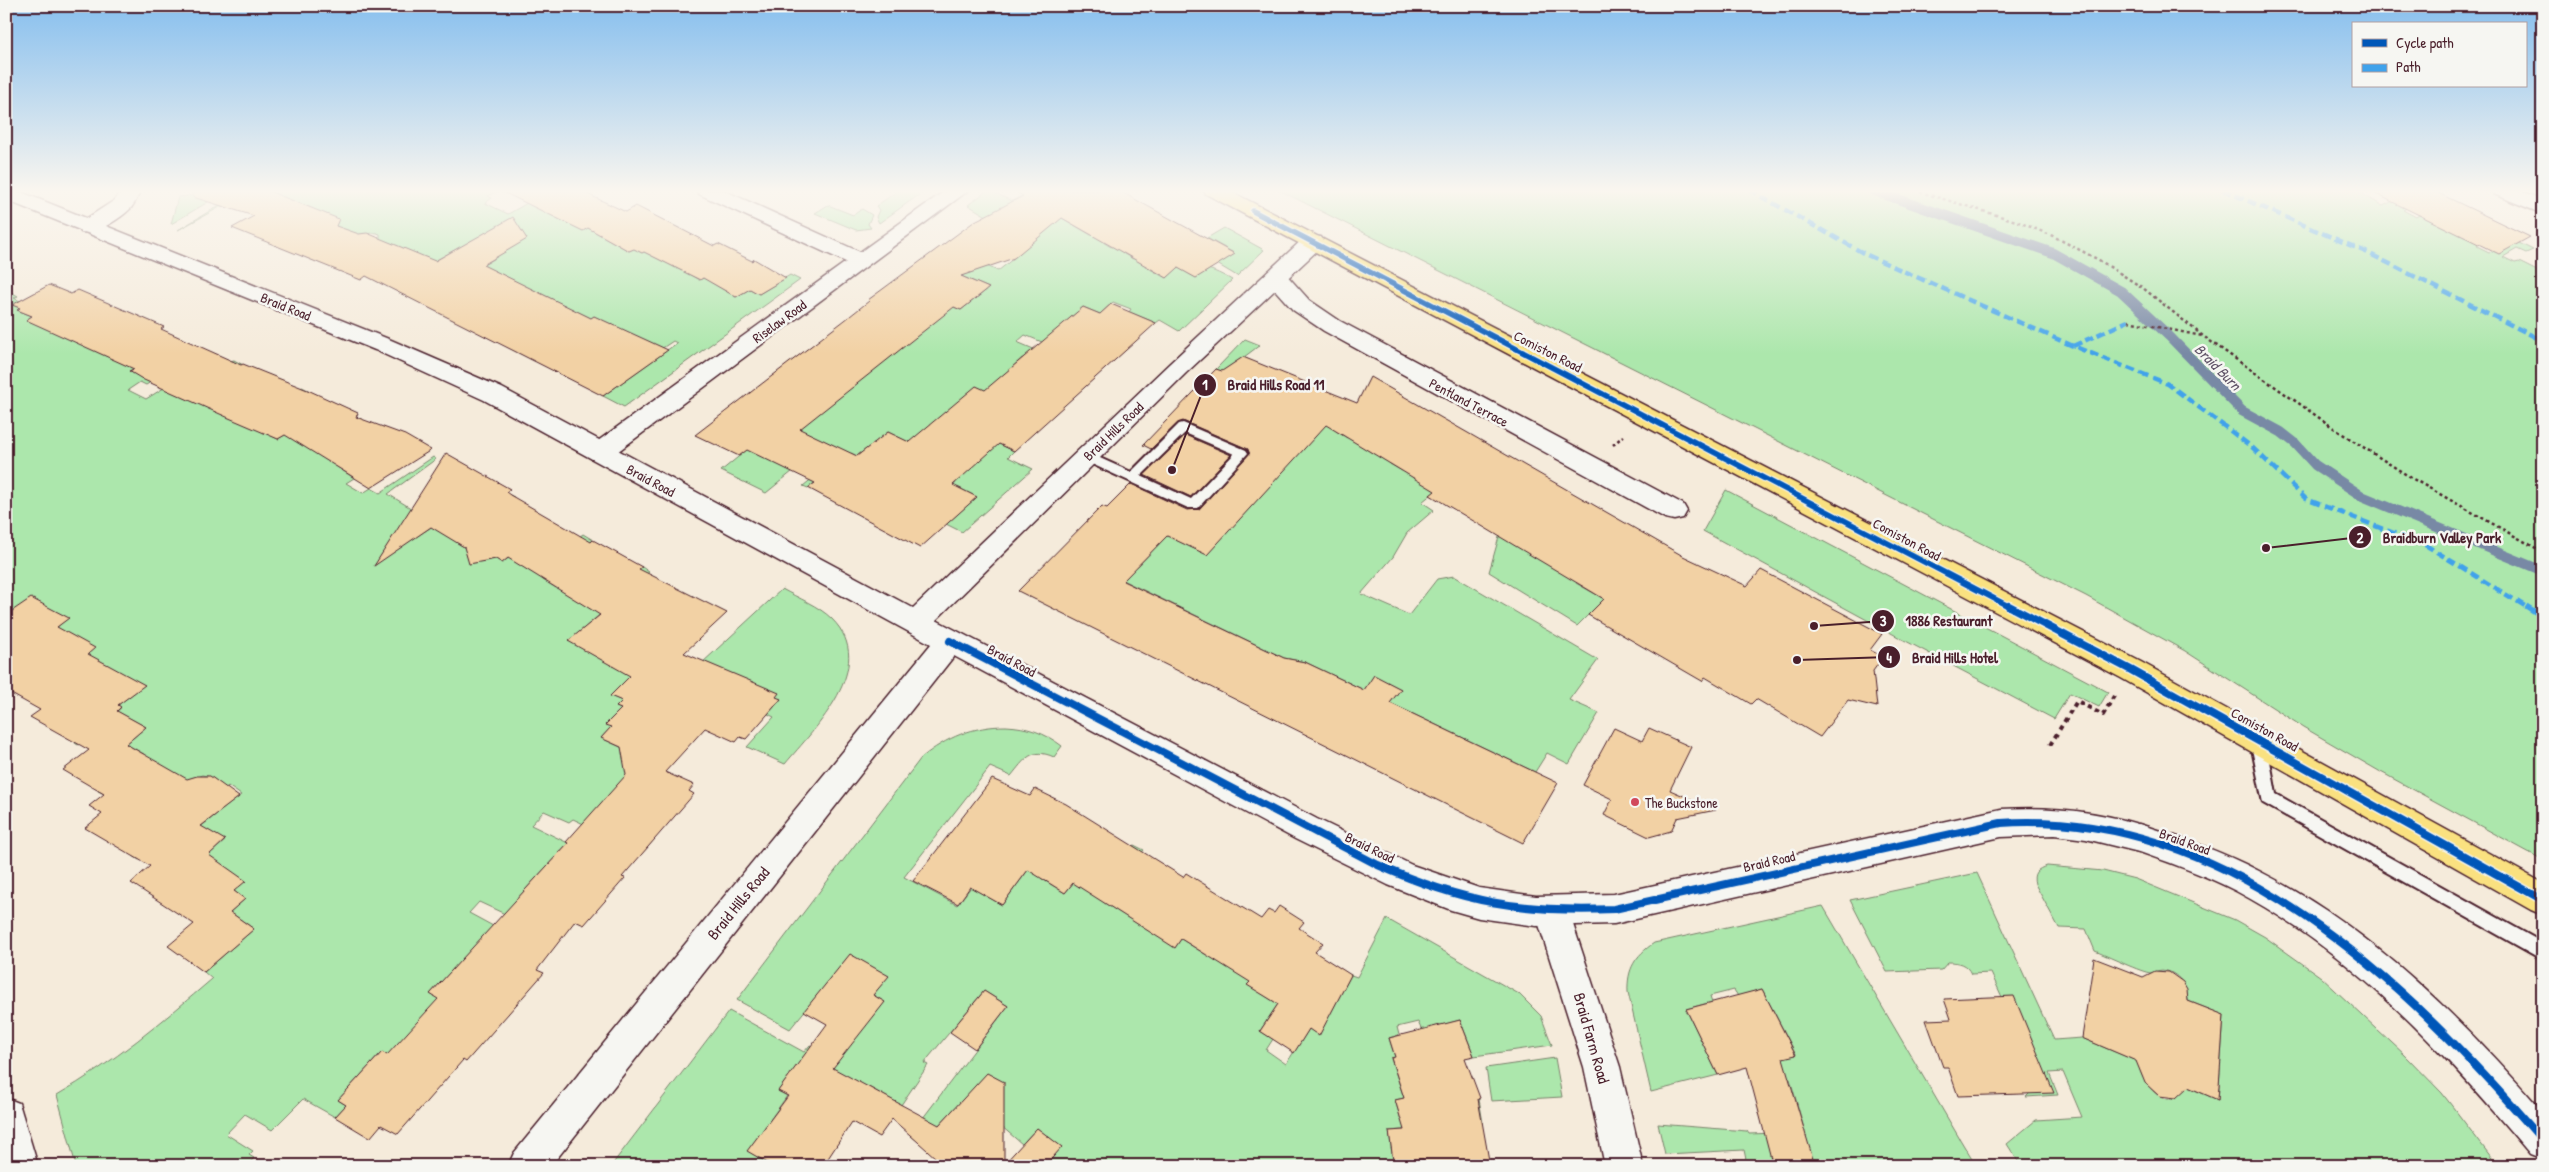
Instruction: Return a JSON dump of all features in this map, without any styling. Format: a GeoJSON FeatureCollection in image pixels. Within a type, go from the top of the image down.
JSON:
{"type":"FeatureCollection","features":[{"type":"Feature","properties":{"kind":"main road","name":"Comiston Road"},"geometry":{"type":"LineString","coordinates":[[1318,245],[2258,739],[2543,900]]}},
{"type":"Feature","properties":{"kind":"street","name":"Braid Road"},"geometry":{"type":"LineString","coordinates":[[133,245],[437,368],[493,394],[950,641],[1306,829],[1400,875],[1451,895],[1479,903],[1552,912],[1614,909],[2001,823],[2051,820],[2075,822],[2139,838],[2185,853],[2242,878],[2280,898],[2324,928],[2368,962],[2429,1016],[2504,1095],[2543,1141]]}},
{"type":"Feature","properties":{"kind":"street"},"geometry":{"type":"LineString","coordinates":[[825,245],[861,261]]}},
{"type":"Feature","properties":{"kind":"street","name":"Riselaw Road"},"geometry":{"type":"LineString","coordinates":[[600,452],[884,245]]}},
{"type":"Feature","properties":{"kind":"street","name":"Braid Hills Road"},"geometry":{"type":"LineString","coordinates":[[915,622],[1310,245]]}},
{"type":"Feature","properties":{"kind":"street","name":"Pentland Terrace"},"geometry":{"type":"LineString","coordinates":[[1276,276],[1301,305],[1332,326],[1674,511]]}},
{"type":"Feature","properties":{"kind":"street","name":"Braid Hills Road"},"geometry":{"type":"LineString","coordinates":[[527,1166],[950,641]]}},
{"type":"Feature","properties":{"kind":"street","name":"Braid Farm Road"},"geometry":{"type":"LineString","coordinates":[[1552,912],[1602,1067],[1624,1166]]}},
{"type":"Feature","properties":{"kind":"street"},"geometry":{"type":"LineString","coordinates":[[6,1116],[19,1166]]}},
{"type":"Feature","properties":{"kind":"lane"},"geometry":{"type":"LineString","coordinates":[[1087,457],[1132,478],[1193,505],[1242,453],[1182,427],[1132,478]]}},
{"type":"Feature","properties":{"kind":"lane"},"geometry":{"type":"LineString","coordinates":[[2258,739],[2269,798],[2543,952]]}},
{"type":"Feature","properties":{"kind":"path"},"geometry":{"type":"LineString","coordinates":[[2068,245],[2141,286],[2203,336],[2338,431],[2404,474],[2543,552]]}},
{"type":"Feature","properties":{"kind":"path"},"geometry":{"type":"LineString","coordinates":[[2128,320],[2203,336]]}},
{"type":"Feature","properties":{"kind":"path"},"geometry":{"type":"LineString","coordinates":[[1590,466],[1645,415]]}},
{"type":"Feature","properties":{"kind":"path"},"geometry":{"type":"LineString","coordinates":[[2050,746],[2077,701],[2104,715],[2115,695]]}},
{"type":"Feature","properties":{"kind":"green space"},"geometry":{"type":"Polygon","coordinates":[[[351,245],[357,245],[356,250],[351,245]]]}},
{"type":"Feature","properties":{"kind":"green space"},"geometry":{"type":"Polygon","coordinates":[[[375,245],[618,245],[629,251],[640,245],[677,245],[691,275],[699,280],[716,270],[721,288],[736,297],[750,289],[759,294],[790,275],[800,280],[624,407],[603,396],[677,343],[673,341],[661,349],[589,320],[482,266],[494,259],[473,254],[460,247],[429,264],[375,245]]]}},
{"type":"Feature","properties":{"kind":"green space"},"geometry":{"type":"Polygon","coordinates":[[[1006,245],[1107,245],[1111,247],[1115,245],[1137,245],[1124,254],[1133,259],[1147,250],[1159,257],[1145,266],[1162,276],[1180,268],[1197,267],[1206,268],[1232,280],[1179,331],[1160,320],[1156,323],[1129,312],[1131,309],[1113,302],[1100,314],[1083,307],[1066,322],[1059,349],[1025,335],[1017,342],[1050,356],[1039,366],[1022,358],[1006,373],[971,431],[1014,451],[1008,457],[1033,469],[962,532],[946,524],[977,497],[959,488],[941,496],[956,483],[936,473],[922,449],[888,432],[857,456],[851,453],[808,488],[803,486],[830,464],[798,467],[766,493],[721,471],[932,298],[961,310],[989,288],[961,276],[972,272],[982,264],[998,271],[1014,258],[1006,245]]]}},
{"type":"Feature","properties":{"kind":"green space"},"geometry":{"type":"Polygon","coordinates":[[[1219,245],[1254,245],[1264,250],[1237,276],[1217,264],[1234,253],[1219,245]]]}},
{"type":"Feature","properties":{"kind":"green space"},"geometry":{"type":"Polygon","coordinates":[[[1388,245],[2479,245],[2477,246],[2489,252],[2503,245],[2511,247],[2522,245],[2533,250],[2526,253],[2517,249],[2503,257],[2515,263],[2519,262],[2543,274],[2543,860],[2379,771],[2303,727],[2185,651],[2086,596],[1388,245]]]}},
{"type":"Feature","properties":{"kind":"green space"},"geometry":{"type":"Polygon","coordinates":[[[11,292],[18,296],[14,298],[20,301],[13,305],[20,308],[17,310],[32,316],[26,320],[183,339],[129,371],[151,382],[146,385],[140,382],[128,390],[146,399],[193,370],[234,360],[294,393],[302,387],[310,391],[265,420],[263,432],[278,439],[290,432],[319,445],[359,418],[365,421],[334,465],[354,478],[346,483],[363,493],[371,488],[380,493],[433,457],[436,459],[388,494],[422,515],[395,534],[392,539],[405,544],[436,524],[454,534],[510,495],[514,497],[456,542],[470,551],[467,556],[469,561],[493,557],[502,563],[510,557],[576,539],[583,534],[593,540],[543,580],[556,588],[560,585],[642,567],[649,572],[569,641],[662,581],[634,688],[623,683],[611,696],[622,701],[616,707],[621,709],[606,724],[611,727],[601,738],[653,762],[592,814],[652,842],[643,852],[573,819],[569,822],[544,811],[531,825],[568,843],[516,900],[570,927],[559,939],[479,902],[469,913],[493,926],[430,994],[486,1024],[387,1055],[381,1053],[338,1100],[346,1105],[335,1117],[303,1099],[272,1130],[245,1114],[226,1134],[253,1151],[249,1155],[254,1158],[247,1166],[76,1166],[57,1095],[118,1055],[194,995],[212,979],[204,972],[254,929],[230,912],[245,899],[234,891],[233,872],[182,916],[177,913],[205,858],[225,841],[209,831],[189,848],[180,843],[241,795],[228,786],[139,860],[133,856],[183,814],[215,780],[202,775],[186,781],[104,794],[98,791],[144,754],[126,744],[146,727],[120,713],[78,745],[75,743],[121,708],[118,705],[144,685],[89,689],[57,627],[68,618],[6,612],[6,295],[11,292]]]}},
{"type":"Feature","properties":{"kind":"green space"},"geometry":{"type":"Polygon","coordinates":[[[1245,339],[1260,345],[1244,357],[1350,420],[1336,431],[1347,438],[1362,428],[1363,447],[1374,454],[1389,443],[1405,452],[1390,464],[1402,471],[1417,460],[1450,479],[1422,502],[1434,510],[1407,533],[1393,557],[1361,594],[1409,615],[1437,579],[1454,576],[1598,660],[1569,700],[1599,713],[1569,764],[1547,753],[1535,772],[1390,703],[1401,689],[1374,676],[1364,690],[1305,662],[1284,658],[1112,575],[1117,557],[1138,566],[1153,550],[1146,526],[1207,554],[1285,435],[1194,391],[1208,377],[1219,381],[1223,372],[1216,369],[1245,339]]]}},
{"type":"Feature","properties":{"kind":"green space"},"geometry":{"type":"Polygon","coordinates":[[[1726,490],[2108,692],[2099,707],[2070,693],[2054,719],[1902,639],[1703,531],[1726,490]]]}},
{"type":"Feature","properties":{"kind":"green space"},"geometry":{"type":"Polygon","coordinates":[[[1519,520],[1595,565],[1576,583],[1604,599],[1641,599],[1597,606],[1577,626],[1489,572],[1499,537],[1519,520]]]}},
{"type":"Feature","properties":{"kind":"green space"},"geometry":{"type":"Polygon","coordinates":[[[782,589],[815,606],[832,619],[845,637],[849,656],[846,676],[837,696],[812,733],[785,764],[747,747],[774,717],[768,714],[781,699],[675,688],[782,589]]]}},
{"type":"Feature","properties":{"kind":"green space"},"geometry":{"type":"Polygon","coordinates":[[[1006,726],[1036,732],[1062,746],[1054,757],[1040,753],[1029,756],[1011,776],[990,767],[904,877],[957,905],[971,887],[1002,905],[1040,854],[1042,879],[1065,893],[1078,877],[1097,889],[1134,845],[1144,850],[1103,902],[1175,947],[1181,939],[1208,956],[1265,961],[1248,985],[1278,1004],[1260,1031],[1273,1039],[1266,1050],[1286,1064],[1309,1029],[1319,1035],[1351,975],[1357,977],[1387,919],[1519,994],[1541,1016],[1552,1045],[1474,1056],[1460,1020],[1422,1031],[1418,1022],[1397,1027],[1399,1035],[1389,1038],[1395,1057],[1391,1059],[1404,1098],[1395,1100],[1401,1120],[1479,1099],[1483,1123],[1389,1131],[1393,1161],[1423,1159],[1424,1166],[1046,1166],[1061,1147],[1037,1128],[1022,1144],[966,1096],[921,1144],[910,1135],[1008,1006],[984,991],[924,1063],[928,1065],[901,1105],[867,1086],[861,1095],[799,1063],[778,1091],[787,1096],[748,1151],[773,1166],[705,1166],[695,1160],[691,1166],[611,1166],[729,1011],[804,1052],[810,1045],[827,1055],[885,1002],[873,995],[888,976],[850,955],[790,1029],[737,1000],[921,758],[941,744],[961,734],[982,728],[1006,726]]]}},
{"type":"Feature","properties":{"kind":"green space"},"geometry":{"type":"Polygon","coordinates":[[[2047,866],[2103,871],[2135,879],[2235,920],[2265,937],[2321,977],[2405,1055],[2442,1093],[2498,1166],[2021,1166],[2007,1144],[2036,1120],[2082,1117],[2063,1072],[2049,1073],[2058,1095],[2026,1097],[2029,1094],[2002,997],[1991,973],[1971,974],[1962,964],[1955,962],[1948,962],[1941,970],[1887,972],[1850,900],[1977,873],[2054,1040],[2082,1038],[2139,1062],[2145,1081],[2158,1095],[2166,1099],[2173,1099],[2179,1094],[2183,1085],[2218,1100],[2224,1015],[2188,1001],[2184,985],[2168,971],[2162,970],[2152,973],[2132,967],[2095,951],[2086,929],[2059,928],[2034,880],[2036,872],[2047,866]]]}},
{"type":"Feature","properties":{"kind":"green space"},"geometry":{"type":"Polygon","coordinates":[[[1823,906],[1976,1166],[1838,1166],[1837,1163],[1747,1164],[1744,1150],[1665,1154],[1658,1124],[1747,1131],[1749,1134],[1805,1132],[1790,1079],[1770,1080],[1762,1064],[1796,1054],[1762,989],[1738,996],[1734,990],[1710,996],[1712,1002],[1686,1009],[1718,1075],[1651,1092],[1628,992],[1629,976],[1637,958],[1654,943],[1823,906]]]}},
{"type":"Feature","properties":{"kind":"green space"},"geometry":{"type":"Polygon","coordinates":[[[1555,1058],[1562,1097],[1491,1101],[1486,1068],[1555,1058]]]}},
{"type":"Feature","properties":{"kind":"building"},"geometry":{"type":"Polygon","coordinates":[[[273,245],[395,245],[435,261],[464,245],[517,245],[483,265],[591,318],[594,316],[668,350],[603,396],[366,276],[361,280],[273,245]]]}},
{"type":"Feature","properties":{"kind":"building"},"geometry":{"type":"Polygon","coordinates":[[[618,245],[719,245],[752,261],[754,259],[786,278],[759,294],[750,289],[736,297],[703,278],[700,280],[644,252],[642,253],[634,249],[629,251],[618,245]]]}},
{"type":"Feature","properties":{"kind":"building"},"geometry":{"type":"Polygon","coordinates":[[[943,245],[1030,245],[1014,258],[961,276],[989,288],[961,310],[954,307],[800,429],[857,456],[888,432],[909,442],[976,386],[985,390],[1083,307],[1100,314],[1111,304],[1156,323],[1014,451],[999,444],[953,485],[977,497],[920,548],[808,488],[815,483],[747,450],[739,456],[695,435],[845,320],[868,300],[943,245]]]}},
{"type":"Feature","properties":{"kind":"building"},"geometry":{"type":"Polygon","coordinates":[[[1109,245],[1218,245],[1235,254],[1196,278],[1178,268],[1167,278],[1109,245]]]}},
{"type":"Feature","properties":{"kind":"building"},"geometry":{"type":"Polygon","coordinates":[[[2480,245],[2516,245],[2499,254],[2480,245]]]}},
{"type":"Feature","properties":{"kind":"building"},"geometry":{"type":"Polygon","coordinates":[[[49,285],[71,294],[78,290],[134,314],[164,327],[161,329],[241,365],[243,364],[310,391],[358,413],[356,417],[405,435],[431,450],[371,488],[285,435],[278,439],[144,380],[129,371],[134,369],[26,320],[32,316],[17,310],[20,308],[12,305],[49,285]]]}},
{"type":"Feature","properties":{"kind":"building"},"geometry":{"type":"Polygon","coordinates":[[[1243,357],[1357,403],[1370,377],[1683,556],[1747,586],[1761,570],[1882,634],[1870,650],[1883,657],[1873,671],[1877,707],[1848,700],[1820,737],[1756,699],[1751,704],[1705,677],[1702,681],[1588,615],[1604,599],[1430,495],[1435,491],[1326,425],[1207,555],[1167,536],[1123,581],[1284,658],[1305,662],[1364,690],[1374,675],[1401,689],[1390,703],[1558,783],[1523,843],[1018,591],[1102,506],[1107,508],[1131,484],[1187,510],[1199,509],[1249,454],[1248,449],[1183,421],[1178,423],[1151,449],[1143,445],[1216,369],[1222,371],[1243,357]]]}},
{"type":"Feature","properties":{"kind":"building"},"geometry":{"type":"Polygon","coordinates":[[[1185,435],[1231,455],[1191,497],[1144,475],[1185,435]]]}},
{"type":"Feature","properties":{"kind":"building"},"geometry":{"type":"Polygon","coordinates":[[[446,453],[510,489],[506,492],[510,495],[591,542],[593,540],[642,567],[639,569],[727,613],[684,653],[779,693],[776,697],[781,699],[746,739],[740,737],[736,742],[705,728],[665,772],[694,785],[689,791],[694,794],[622,877],[625,878],[584,925],[575,921],[537,970],[544,973],[466,1062],[463,1060],[398,1134],[381,1125],[370,1138],[335,1117],[346,1105],[338,1100],[382,1052],[387,1055],[438,999],[430,994],[568,843],[566,842],[626,775],[621,747],[601,738],[611,727],[605,725],[621,709],[616,707],[622,701],[610,696],[630,676],[568,641],[600,615],[508,558],[502,563],[496,559],[469,564],[464,547],[431,527],[374,566],[446,453]]]}},
{"type":"Feature","properties":{"kind":"building"},"geometry":{"type":"Polygon","coordinates":[[[31,598],[69,618],[57,627],[95,648],[88,654],[145,685],[118,705],[121,707],[117,711],[146,727],[126,744],[187,779],[197,776],[210,776],[239,797],[201,826],[225,840],[209,855],[246,881],[234,891],[245,899],[230,912],[254,929],[204,972],[168,946],[194,924],[131,883],[150,866],[85,828],[102,814],[89,806],[104,794],[63,770],[89,750],[30,717],[40,710],[6,691],[6,615],[31,598]]]}},
{"type":"Feature","properties":{"kind":"building"},"geometry":{"type":"Polygon","coordinates":[[[1614,728],[1642,741],[1649,728],[1691,747],[1670,790],[1716,810],[1677,818],[1671,831],[1649,837],[1604,815],[1612,799],[1583,785],[1614,728]]]}},
{"type":"Feature","properties":{"kind":"building"},"geometry":{"type":"Polygon","coordinates":[[[992,779],[1030,796],[1035,789],[1066,804],[1183,877],[1186,873],[1261,919],[1268,910],[1274,913],[1279,906],[1304,922],[1299,928],[1323,943],[1315,952],[1351,975],[1319,1036],[1309,1029],[1294,1053],[1260,1031],[1278,1004],[1247,985],[1250,982],[1181,939],[1175,948],[1073,883],[1065,893],[1028,870],[1002,905],[970,887],[958,904],[913,881],[992,779]]]}},
{"type":"Feature","properties":{"kind":"building"},"geometry":{"type":"Polygon","coordinates":[[[850,954],[889,976],[873,995],[885,1002],[833,1068],[939,1125],[987,1073],[1004,1082],[1004,1164],[1037,1128],[1062,1147],[1045,1166],[945,1166],[892,1119],[879,1137],[852,1122],[823,1166],[773,1166],[747,1151],[788,1096],[778,1091],[827,1024],[804,1011],[850,954]]]}},
{"type":"Feature","properties":{"kind":"building"},"geometry":{"type":"Polygon","coordinates":[[[2094,958],[2143,977],[2155,971],[2169,972],[2183,982],[2187,989],[2188,1001],[2224,1015],[2218,1100],[2188,1087],[2176,1098],[2159,1096],[2145,1083],[2136,1061],[2082,1038],[2094,958]]]}},
{"type":"Feature","properties":{"kind":"building"},"geometry":{"type":"Polygon","coordinates":[[[1762,989],[1796,1055],[1783,1058],[1815,1166],[1773,1166],[1747,1067],[1718,1075],[1686,1009],[1762,989]]]}},
{"type":"Feature","properties":{"kind":"building"},"geometry":{"type":"Polygon","coordinates":[[[984,991],[1008,1006],[975,1049],[950,1032],[984,991]]]}},
{"type":"Feature","properties":{"kind":"building"},"geometry":{"type":"Polygon","coordinates":[[[2014,996],[2054,1093],[1958,1096],[1948,1067],[1943,1067],[1926,1020],[1951,1019],[1944,999],[2014,996]]]}},
{"type":"Feature","properties":{"kind":"building"},"geometry":{"type":"Polygon","coordinates":[[[1460,1020],[1474,1056],[1465,1058],[1480,1098],[1478,1099],[1490,1166],[1424,1166],[1423,1159],[1393,1161],[1389,1131],[1404,1130],[1395,1100],[1404,1098],[1391,1058],[1395,1057],[1389,1038],[1460,1020]]]}},
{"type":"Feature","properties":{"kind":"waterway","name":"Braid Burn"},"geometry":{"type":"LineString","coordinates":[[2029,245],[2053,253],[2121,291],[2170,337],[2242,411],[2281,432],[2295,443],[2315,465],[2362,496],[2543,571]]}},
{"type":"Feature","properties":{"kind":"marked path"},"geometry":{"type":"LineString","coordinates":[[1848,245],[1867,255],[2073,346],[2168,384],[2253,448],[2306,499],[2427,546],[2543,617]]}},
{"type":"Feature","properties":{"kind":"marked path"},"geometry":{"type":"LineString","coordinates":[[2349,245],[2543,341]]}},
{"type":"Feature","properties":{"kind":"marked path"},"geometry":{"type":"LineString","coordinates":[[2073,346],[2128,321]]}},
{"type":"Feature","properties":{"kind":"cycle path"},"geometry":{"type":"LineString","coordinates":[[1317,245],[2131,670],[2543,900]]}},
{"type":"Feature","properties":{"kind":"cycle path"},"geometry":{"type":"LineString","coordinates":[[950,641],[1378,865],[1437,890],[1493,904],[1550,910],[1614,909],[2001,823],[2041,821],[2078,824],[2115,831],[2153,842],[2212,864],[2267,892],[2319,926],[2369,963],[2460,1048],[2543,1141]]}},
{"type":"Feature","properties":{"kind":"place","name":"Braid Hills Road 11"},"geometry":{"type":"Point","coordinates":[1172,470]}},
{"type":"Feature","properties":{"kind":"place","name":"Braidburn Valley Park"},"geometry":{"type":"Point","coordinates":[2266,548]}},
{"type":"Feature","properties":{"kind":"place","name":"1886 Restaurant"},"geometry":{"type":"Point","coordinates":[1814,626]}},
{"type":"Feature","properties":{"kind":"place","name":"Braid Hills Hotel"},"geometry":{"type":"Point","coordinates":[1797,660]}},
{"type":"Feature","properties":{"kind":"place","name":"The Buckstone"},"geometry":{"type":"Point","coordinates":[1635,802]}}]}
